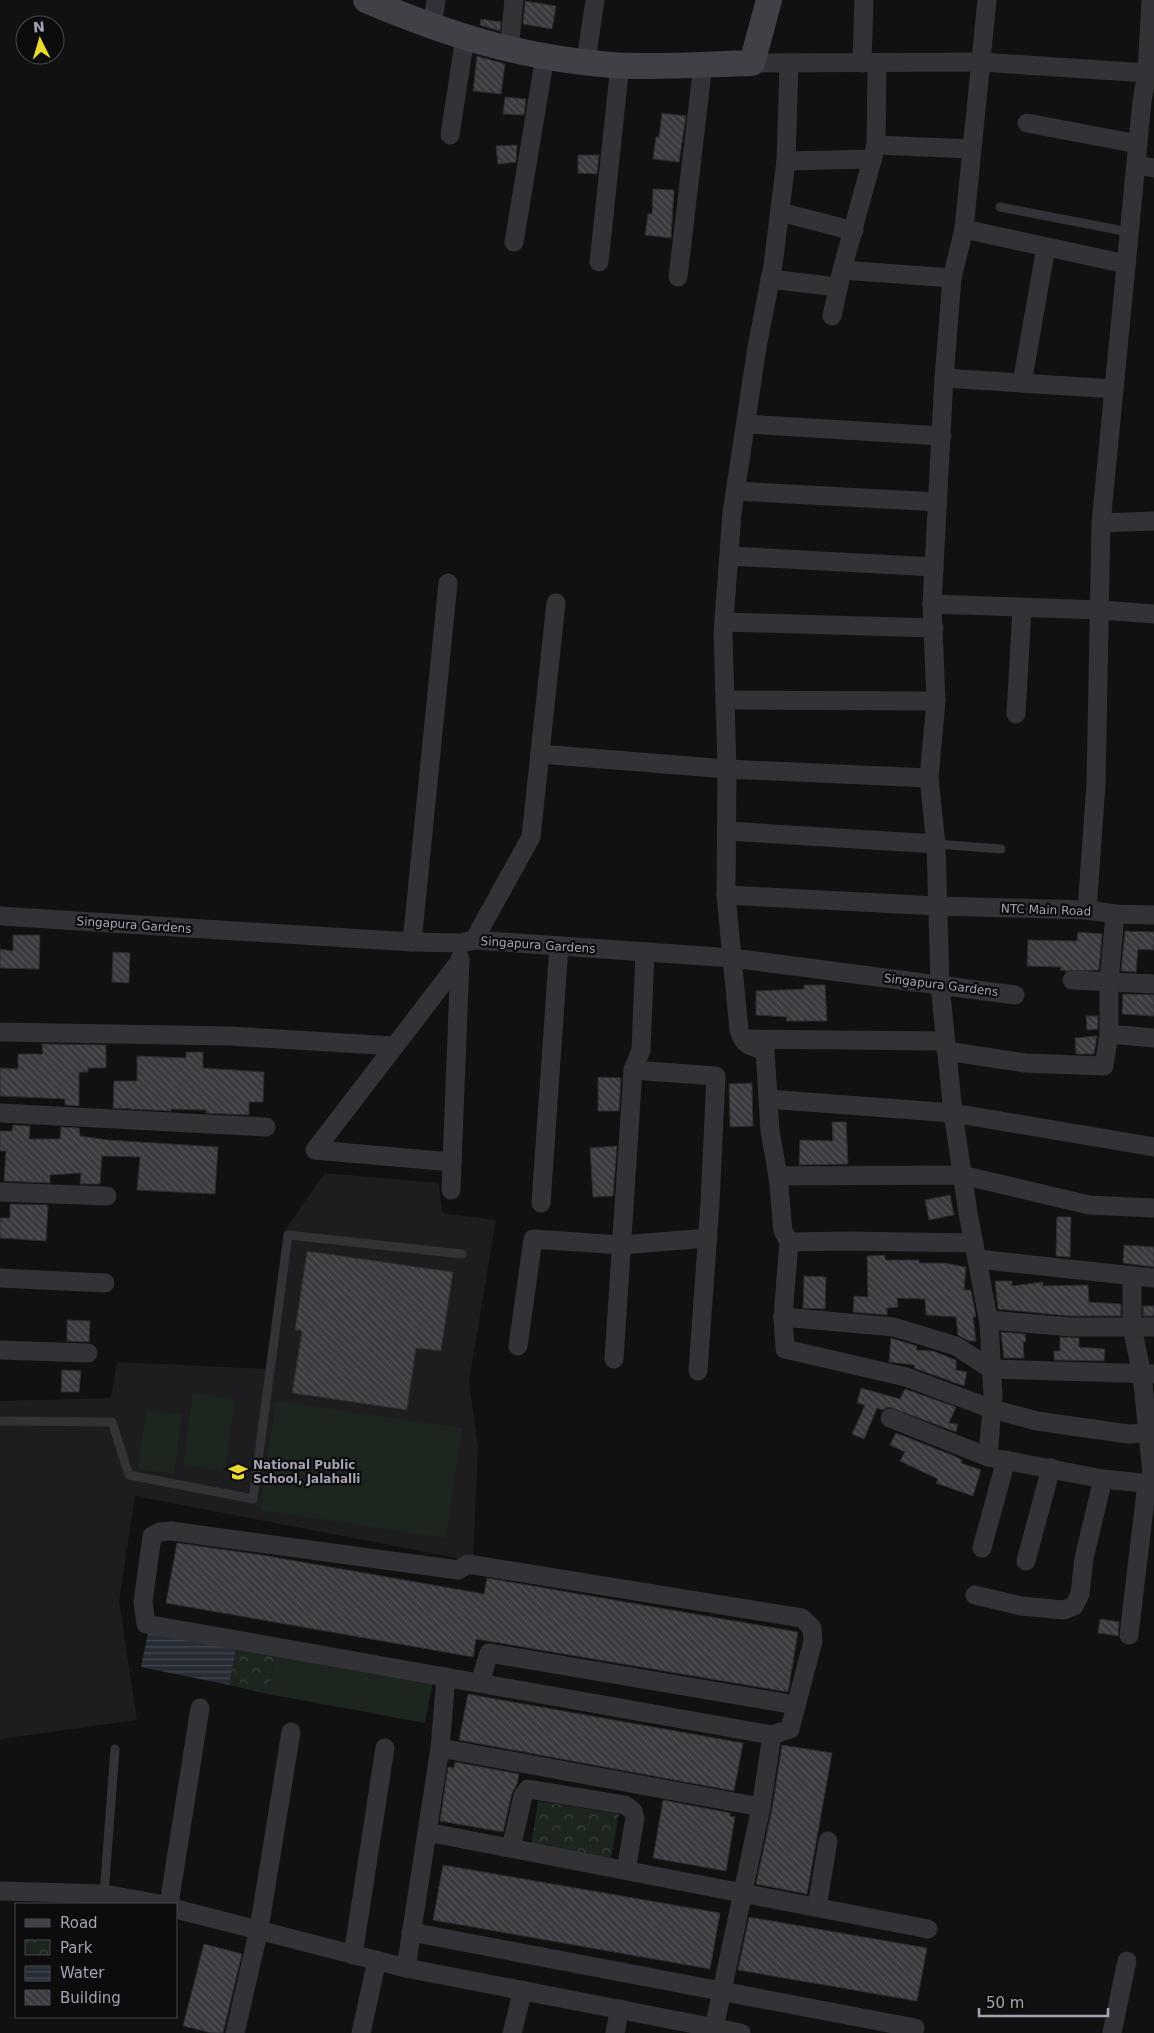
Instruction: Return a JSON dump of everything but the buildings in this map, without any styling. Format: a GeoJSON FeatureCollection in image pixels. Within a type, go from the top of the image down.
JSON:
{"type":"FeatureCollection","features":[{"type":"Feature","properties":{"kind":"street"},"geometry":{"type":"LineString","coordinates":[[366,0],[432,27],[509,50],[620,65],[980,62],[1147,74]]}},
{"type":"Feature","properties":{"kind":"street"},"geometry":{"type":"LineString","coordinates":[[432,27],[436,0]]}},
{"type":"Feature","properties":{"kind":"street"},"geometry":{"type":"LineString","coordinates":[[509,50],[514,0]]}},
{"type":"Feature","properties":{"kind":"street"},"geometry":{"type":"LineString","coordinates":[[586,61],[595,0]]}},
{"type":"Feature","properties":{"kind":"street"},"geometry":{"type":"LineString","coordinates":[[752,64],[769,0]]}},
{"type":"Feature","properties":{"kind":"street"},"geometry":{"type":"LineString","coordinates":[[832,316],[840,279],[875,152],[864,0]]}},
{"type":"Feature","properties":{"kind":"street"},"geometry":{"type":"LineString","coordinates":[[982,1548],[997,1459],[992,1409],[988,1320],[962,1175],[953,1112],[940,984],[936,844],[929,778],[936,701],[932,604],[944,378],[952,278],[964,229],[987,0]]}},
{"type":"Feature","properties":{"kind":"street"},"geometry":{"type":"LineString","coordinates":[[1087,910],[1096,784],[1101,610],[1101,523],[1129,232],[1145,167],[1138,144],[1148,100],[1147,74],[1152,36],[1151,0]]}},
{"type":"Feature","properties":{"kind":"street"},"geometry":{"type":"LineString","coordinates":[[450,135],[465,37]]}},
{"type":"Feature","properties":{"kind":"street"},"geometry":{"type":"LineString","coordinates":[[514,242],[546,56]]}},
{"type":"Feature","properties":{"kind":"street"},"geometry":{"type":"LineString","coordinates":[[789,63],[786,161],[770,279],[757,347],[736,491],[724,622],[727,769],[726,895],[742,1039],[749,1046],[765,1050],[768,1099],[783,1231],[789,1242],[783,1317],[784,1349],[906,1377],[992,1409],[1037,1421],[1128,1434],[1149,1433]]}},
{"type":"Feature","properties":{"kind":"street"},"geometry":{"type":"LineString","coordinates":[[678,277],[703,64]]}},
{"type":"Feature","properties":{"kind":"street"},"geometry":{"type":"LineString","coordinates":[[599,262],[620,65]]}},
{"type":"Feature","properties":{"kind":"street"},"geometry":{"type":"LineString","coordinates":[[1027,122],[1138,144]]}},
{"type":"Feature","properties":{"kind":"street"},"geometry":{"type":"LineString","coordinates":[[786,161],[875,152],[972,149]]}},
{"type":"Feature","properties":{"kind":"street"},"geometry":{"type":"LineString","coordinates":[[780,212],[854,231]]}},
{"type":"Feature","properties":{"kind":"street"},"geometry":{"type":"LineString","coordinates":[[964,229],[1126,264]]}},
{"type":"Feature","properties":{"kind":"street"},"geometry":{"type":"LineString","coordinates":[[1022,383],[1046,247]]}},
{"type":"Feature","properties":{"kind":"street"},"geometry":{"type":"LineString","coordinates":[[770,279],[952,278]]}},
{"type":"Feature","properties":{"kind":"street"},"geometry":{"type":"LineString","coordinates":[[944,378],[1114,389]]}},
{"type":"Feature","properties":{"kind":"street"},"geometry":{"type":"LineString","coordinates":[[746,424],[942,436]]}},
{"type":"Feature","properties":{"kind":"street"},"geometry":{"type":"LineString","coordinates":[[736,491],[938,502]]}},
{"type":"Feature","properties":{"kind":"street"},"geometry":{"type":"LineString","coordinates":[[1101,523],[1154,521]]}},
{"type":"Feature","properties":{"kind":"street"},"geometry":{"type":"LineString","coordinates":[[729,556],[934,566]]}},
{"type":"Feature","properties":{"kind":"street"},"geometry":{"type":"LineString","coordinates":[[412,942],[448,583]]}},
{"type":"Feature","properties":{"kind":"street"},"geometry":{"type":"LineString","coordinates":[[452,1162],[315,1150],[465,948],[531,837],[556,603]]}},
{"type":"Feature","properties":{"kind":"street"},"geometry":{"type":"LineString","coordinates":[[932,604],[1101,610],[1154,614]]}},
{"type":"Feature","properties":{"kind":"street"},"geometry":{"type":"LineString","coordinates":[[1016,714],[1022,608]]}},
{"type":"Feature","properties":{"kind":"street"},"geometry":{"type":"LineString","coordinates":[[724,622],[934,628]]}},
{"type":"Feature","properties":{"kind":"street"},"geometry":{"type":"LineString","coordinates":[[725,700],[936,701]]}},
{"type":"Feature","properties":{"kind":"street"},"geometry":{"type":"LineString","coordinates":[[540,754],[727,769],[929,778]]}},
{"type":"Feature","properties":{"kind":"street"},"geometry":{"type":"LineString","coordinates":[[727,831],[936,844]]}},
{"type":"Feature","properties":{"kind":"street","name":"NTC Main Road"},"geometry":{"type":"LineString","coordinates":[[726,895],[938,906],[1087,910],[1115,914],[1154,915]]}},
{"type":"Feature","properties":{"kind":"street"},"geometry":{"type":"LineString","coordinates":[[742,1039],[946,1046],[1025,1063],[1104,1066],[1108,1034],[1109,982],[1115,914]]}},
{"type":"Feature","properties":{"kind":"street","name":"Singapura Gardens"},"geometry":{"type":"LineString","coordinates":[[0,916],[412,942],[465,948],[559,946],[733,958],[1015,995]]}},
{"type":"Feature","properties":{"kind":"street"},"geometry":{"type":"LineString","coordinates":[[541,1203],[559,946]]}},
{"type":"Feature","properties":{"kind":"street"},"geometry":{"type":"LineString","coordinates":[[451,1190],[465,948]]}},
{"type":"Feature","properties":{"kind":"street"},"geometry":{"type":"LineString","coordinates":[[614,1359],[632,1070],[641,1050],[645,952]]}},
{"type":"Feature","properties":{"kind":"street"},"geometry":{"type":"LineString","coordinates":[[1072,980],[1154,984]]}},
{"type":"Feature","properties":{"kind":"street"},"geometry":{"type":"LineString","coordinates":[[0,1032],[229,1036],[394,1046]]}},
{"type":"Feature","properties":{"kind":"street"},"geometry":{"type":"LineString","coordinates":[[1108,1034],[1154,1038]]}},
{"type":"Feature","properties":{"kind":"street"},"geometry":{"type":"LineString","coordinates":[[632,1070],[716,1076],[708,1238],[698,1371]]}},
{"type":"Feature","properties":{"kind":"street"},"geometry":{"type":"LineString","coordinates":[[768,1099],[953,1112],[1154,1147]]}},
{"type":"Feature","properties":{"kind":"street"},"geometry":{"type":"LineString","coordinates":[[0,1113],[266,1127]]}},
{"type":"Feature","properties":{"kind":"street"},"geometry":{"type":"LineString","coordinates":[[778,1176],[962,1175],[1088,1205],[1154,1208]]}},
{"type":"Feature","properties":{"kind":"street"},"geometry":{"type":"LineString","coordinates":[[0,1192],[107,1196]]}},
{"type":"Feature","properties":{"kind":"street"},"geometry":{"type":"LineString","coordinates":[[518,1346],[533,1239],[621,1245],[708,1238]]}},
{"type":"Feature","properties":{"kind":"street"},"geometry":{"type":"LineString","coordinates":[[789,1242],[847,1240],[976,1251],[1154,1278]]}},
{"type":"Feature","properties":{"kind":"street"},"geometry":{"type":"LineString","coordinates":[[1129,1635],[1151,1483],[1148,1375],[1132,1327],[1132,1276]]}},
{"type":"Feature","properties":{"kind":"street"},"geometry":{"type":"LineString","coordinates":[[0,1278],[106,1283]]}},
{"type":"Feature","properties":{"kind":"street"},"geometry":{"type":"LineString","coordinates":[[783,1317],[894,1327],[956,1346],[991,1369],[1148,1375]]}},
{"type":"Feature","properties":{"kind":"street"},"geometry":{"type":"LineString","coordinates":[[988,1320],[1070,1327],[1154,1327]]}},
{"type":"Feature","properties":{"kind":"street"},"geometry":{"type":"LineString","coordinates":[[0,1350],[88,1353]]}},
{"type":"Feature","properties":{"kind":"street"},"geometry":{"type":"LineString","coordinates":[[890,1418],[997,1459],[1103,1478],[1151,1483]]}},
{"type":"Feature","properties":{"kind":"street"},"geometry":{"type":"LineString","coordinates":[[1026,1561],[1051,1468]]}},
{"type":"Feature","properties":{"kind":"street"},"geometry":{"type":"LineString","coordinates":[[975,1595],[1021,1606],[1064,1610],[1074,1606],[1080,1594],[1084,1558],[1103,1478]]}},
{"type":"Feature","properties":{"kind":"street"},"geometry":{"type":"LineString","coordinates":[[171,1531],[458,1570],[468,1564],[802,1618],[812,1628],[813,1642],[790,1729],[772,1735],[480,1683],[146,1624],[143,1602],[152,1536],[160,1532],[171,1531]]}},
{"type":"Feature","properties":{"kind":"street"},"geometry":{"type":"LineString","coordinates":[[480,1683],[488,1653],[796,1705]]}},
{"type":"Feature","properties":{"kind":"street"},"geometry":{"type":"LineString","coordinates":[[406,1968],[440,1748],[446,1677]]}},
{"type":"Feature","properties":{"kind":"street"},"geometry":{"type":"LineString","coordinates":[[176,1903],[200,1708]]}},
{"type":"Feature","properties":{"kind":"street"},"geometry":{"type":"LineString","coordinates":[[235,2033],[259,1929],[290,1732]]}},
{"type":"Feature","properties":{"kind":"street"},"geometry":{"type":"LineString","coordinates":[[713,2030],[760,1807],[772,1735]]}},
{"type":"Feature","properties":{"kind":"street"},"geometry":{"type":"LineString","coordinates":[[353,1955],[385,1748]]}},
{"type":"Feature","properties":{"kind":"street"},"geometry":{"type":"LineString","coordinates":[[440,1748],[760,1807]]}},
{"type":"Feature","properties":{"kind":"street"},"geometry":{"type":"LineString","coordinates":[[511,1848],[522,1796],[528,1789],[625,1805],[633,1811],[635,1818],[626,1870]]}},
{"type":"Feature","properties":{"kind":"street"},"geometry":{"type":"LineString","coordinates":[[427,1832],[928,1929]]}},
{"type":"Feature","properties":{"kind":"street"},"geometry":{"type":"LineString","coordinates":[[817,1907],[828,1841]]}},
{"type":"Feature","properties":{"kind":"street"},"geometry":{"type":"LineString","coordinates":[[0,1891],[104,1894],[154,1903]]}},
{"type":"Feature","properties":{"kind":"street"},"geometry":{"type":"LineString","coordinates":[[178,1911],[259,1929],[406,1968],[620,2009],[713,2030],[741,2033]]}},
{"type":"Feature","properties":{"kind":"street"},"geometry":{"type":"LineString","coordinates":[[411,1932],[915,2028]]}},
{"type":"Feature","properties":{"kind":"street"},"geometry":{"type":"LineString","coordinates":[[361,2033],[377,1960]]}},
{"type":"Feature","properties":{"kind":"street"},"geometry":{"type":"LineString","coordinates":[[1112,2033],[1127,1961]]}},
{"type":"Feature","properties":{"kind":"street"},"geometry":{"type":"LineString","coordinates":[[512,2033],[523,1990]]}},
{"type":"Feature","properties":{"kind":"street"},"geometry":{"type":"LineString","coordinates":[[615,2033],[620,2009]]}},
{"type":"Feature","properties":{"kind":"lane"},"geometry":{"type":"LineString","coordinates":[[1000,207],[1129,232]]}},
{"type":"Feature","properties":{"kind":"lane"},"geometry":{"type":"LineString","coordinates":[[936,844],[1001,849]]}},
{"type":"Feature","properties":{"kind":"lane"},"geometry":{"type":"LineString","coordinates":[[0,1421],[112,1422],[129,1475],[253,1499],[288,1236],[462,1254]]}},
{"type":"Feature","properties":{"kind":"lane"},"geometry":{"type":"LineString","coordinates":[[104,1894],[115,1749]]}},
{"type":"Feature","properties":{"kind":"shaded area","name":"National Public School, Jalahalli"},"geometry":{"type":"Polygon","coordinates":[[[325,1173],[439,1183],[442,1213],[496,1220],[469,1381],[478,1448],[473,1561],[135,1496],[119,1601],[137,1720],[0,1739],[0,1401],[111,1398],[117,1362],[269,1369],[285,1230],[325,1173]]]}},
{"type":"Feature","properties":{"kind":"green space"},"geometry":{"type":"Polygon","coordinates":[[[193,1393],[235,1399],[225,1471],[183,1465],[193,1393]]]}},
{"type":"Feature","properties":{"kind":"green space"},"geometry":{"type":"Polygon","coordinates":[[[276,1401],[462,1428],[446,1538],[260,1510],[276,1401]]]}},
{"type":"Feature","properties":{"kind":"green space"},"geometry":{"type":"Polygon","coordinates":[[[146,1410],[182,1414],[174,1474],[138,1469],[146,1410]]]}},
{"type":"Feature","properties":{"kind":"green space"},"geometry":{"type":"Polygon","coordinates":[[[237,1645],[276,1652],[268,1694],[229,1685],[237,1645]]]}},
{"type":"Feature","properties":{"kind":"green space"},"geometry":{"type":"Polygon","coordinates":[[[276,1652],[433,1681],[425,1723],[268,1694],[276,1652]]]}},
{"type":"Feature","properties":{"kind":"green space"},"geometry":{"type":"Polygon","coordinates":[[[538,1801],[619,1814],[611,1858],[531,1845],[538,1801]]]}},
{"type":"Feature","properties":{"kind":"water"},"geometry":{"type":"Polygon","coordinates":[[[149,1628],[237,1645],[229,1685],[141,1667],[149,1628]]]}},
{"type":"Feature","properties":{"kind":"place","name":"National Public School, Jalahalli"},"geometry":{"type":"Point","coordinates":[238,1472]}}]}
